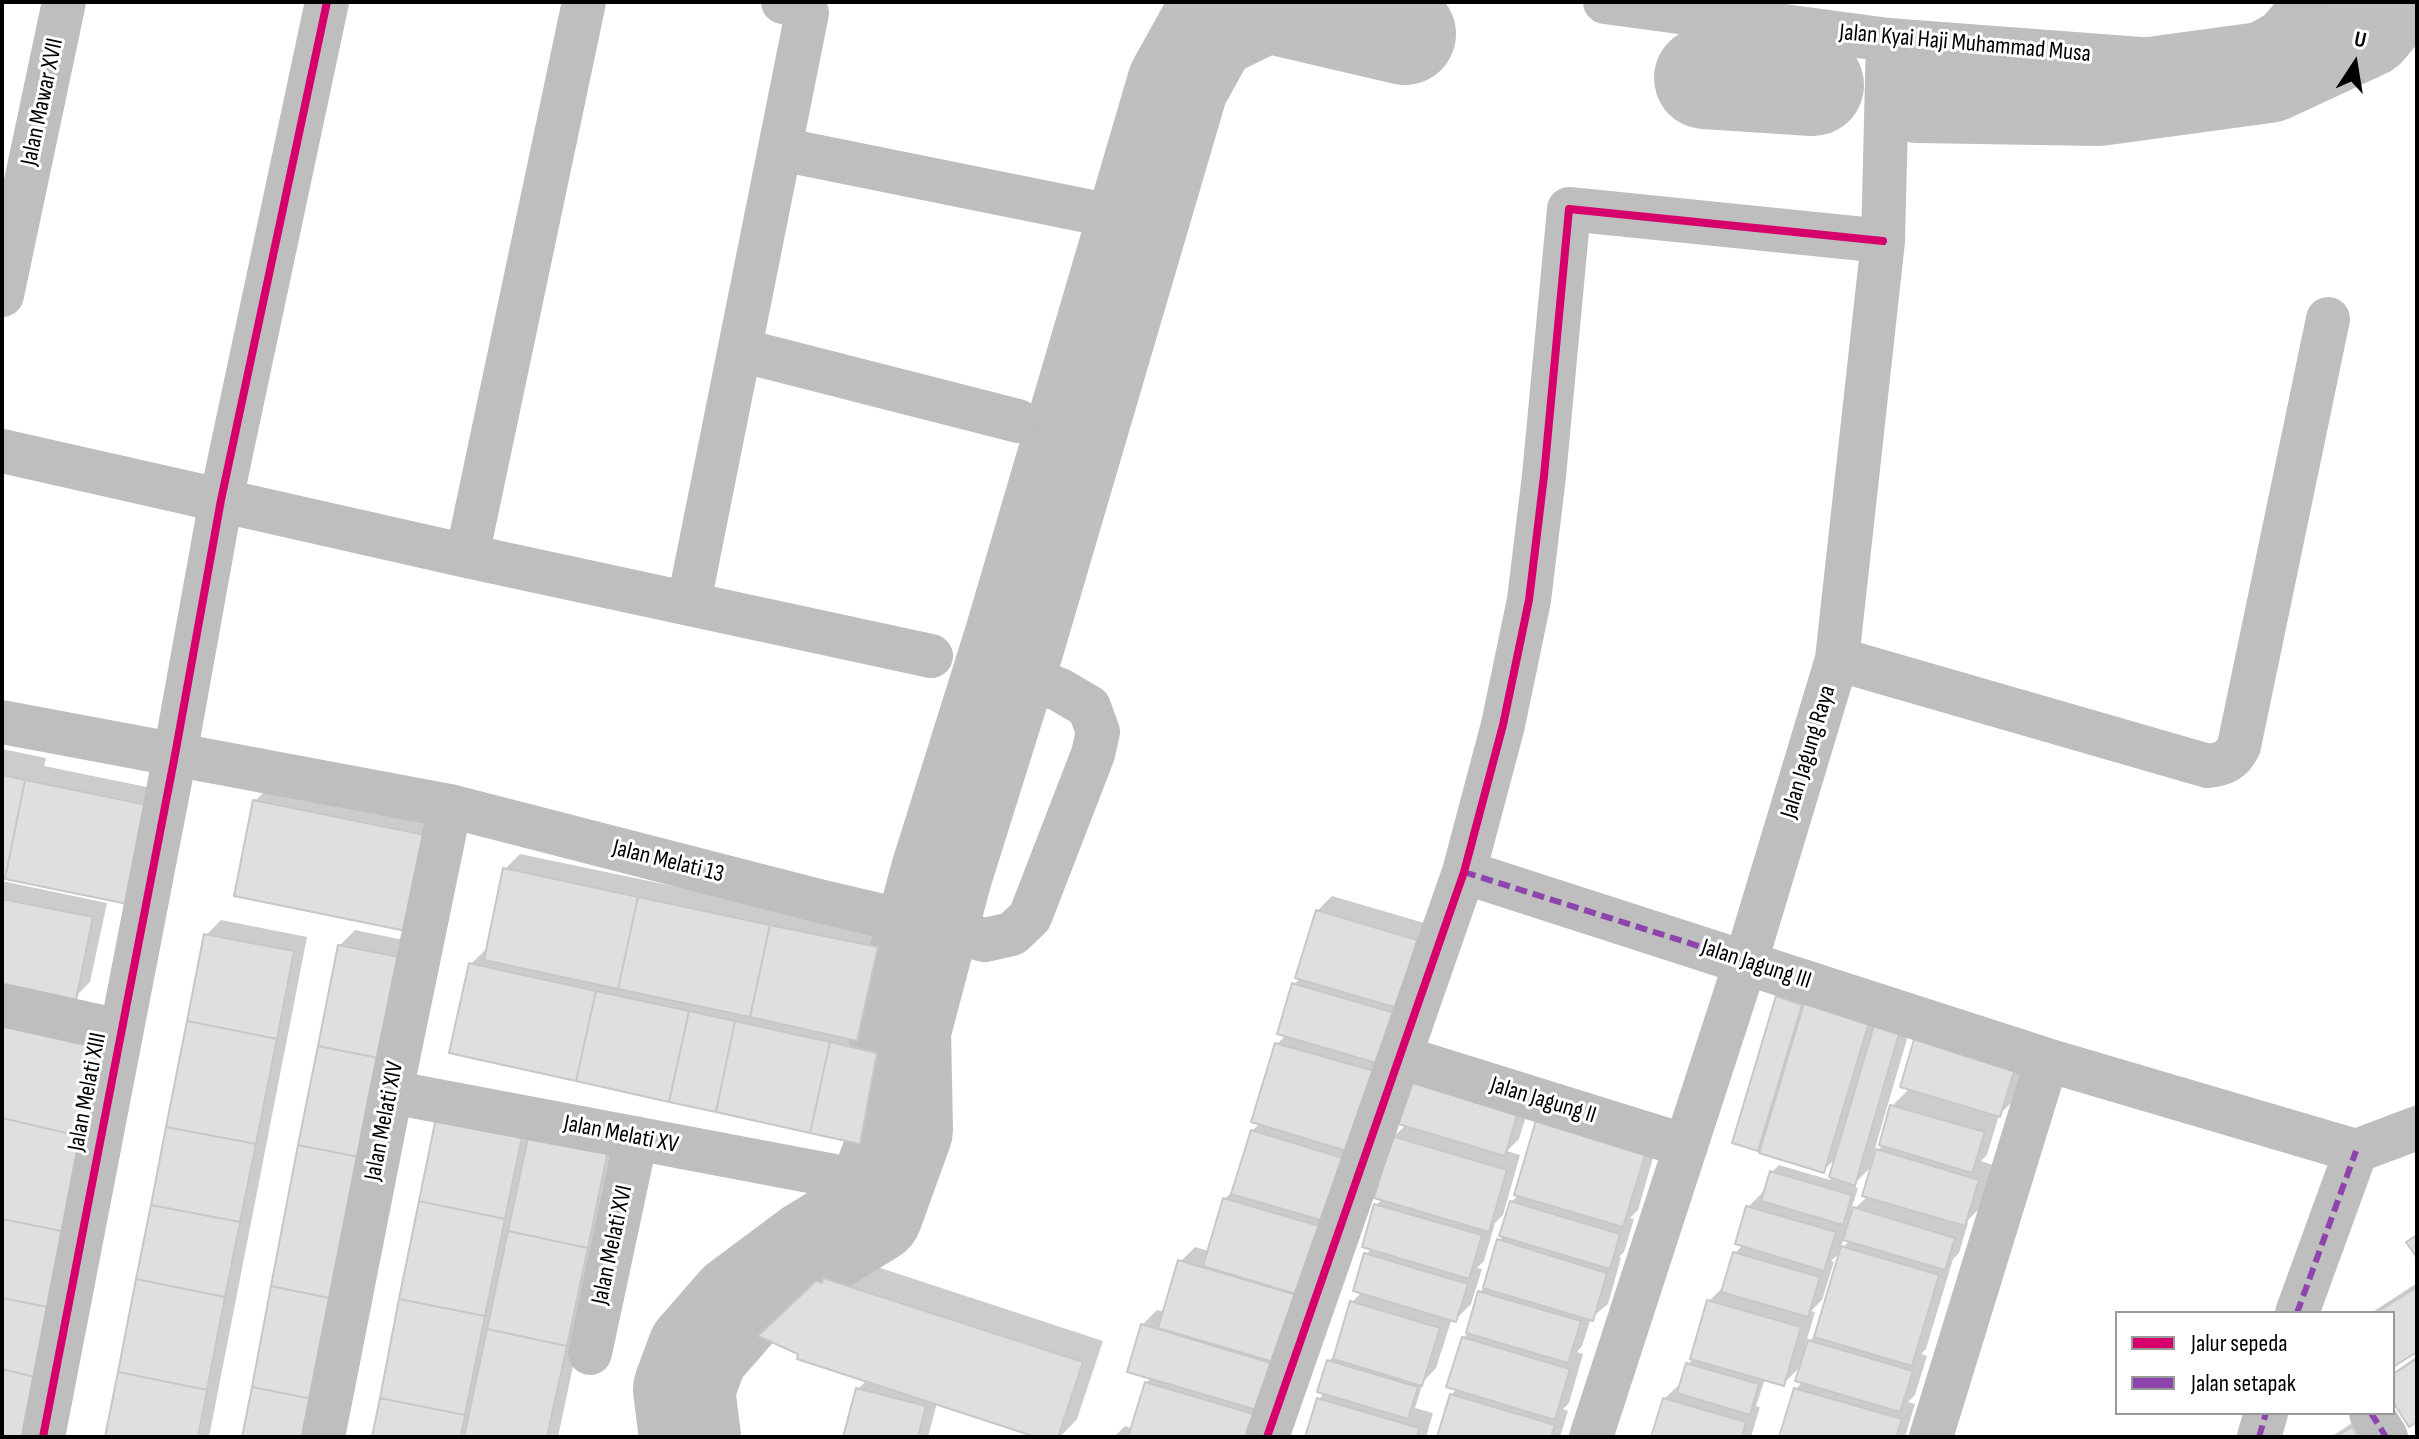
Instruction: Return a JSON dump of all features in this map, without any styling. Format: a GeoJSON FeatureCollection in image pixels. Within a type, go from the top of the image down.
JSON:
{"type":"FeatureCollection","features":[{"type":"Feature","properties":{"kind":"street","name":"Jalan Mawar XVII"},"geometry":{"type":"LineString","coordinates":[[2,295],[64,2]]}},
{"type":"Feature","properties":{"kind":"street","name":"Jalan Melati XIII"},"geometry":{"type":"LineString","coordinates":[[43,1437],[221,500],[327,2]]}},
{"type":"Feature","properties":{"kind":"street"},"geometry":{"type":"LineString","coordinates":[[467,556],[584,2]]}},
{"type":"Feature","properties":{"kind":"street"},"geometry":{"type":"LineString","coordinates":[[689,602],[807,13],[805,6],[783,2]]}},
{"type":"Feature","properties":{"kind":"street","name":"Jalan Kyai Haji Muhammad Musa"},"geometry":{"type":"LineString","coordinates":[[1605,2],[1802,15],[1888,40],[2207,64],[2246,51],[2278,33],[2305,2]]}},
{"type":"Feature","properties":{"kind":"street","name":"Jalan Jagung Raya"},"geometry":{"type":"LineString","coordinates":[[1591,1437],[1746,961],[1837,659],[1883,241],[1888,40]]}},
{"type":"Feature","properties":{"kind":"street"},"geometry":{"type":"LineString","coordinates":[[780,149],[1107,215]]}},
{"type":"Feature","properties":{"kind":"street"},"geometry":{"type":"LineString","coordinates":[[1267,1437],[1464,872],[1503,725],[1529,600],[1569,209],[1883,241]]}},
{"type":"Feature","properties":{"kind":"street"},"geometry":{"type":"LineString","coordinates":[[1837,659],[2208,766],[2231,759],[2239,746],[2328,319]]}},
{"type":"Feature","properties":{"kind":"street"},"geometry":{"type":"LineString","coordinates":[[740,350],[1018,421]]}},
{"type":"Feature","properties":{"kind":"street"},"geometry":{"type":"LineString","coordinates":[[2,451],[931,656]]}},
{"type":"Feature","properties":{"kind":"street","name":"Jalan Melati 13"},"geometry":{"type":"LineString","coordinates":[[2,722],[450,806],[985,940],[1012,934],[1030,917],[1093,754],[1098,732],[1089,707],[1060,690],[1019,674]]}},
{"type":"Feature","properties":{"kind":"street","name":"Jalan Melati XIV"},"geometry":{"type":"LineString","coordinates":[[323,1437],[450,806]]}},
{"type":"Feature","properties":{"kind":"street","name":"Jalan Jagung III"},"geometry":{"type":"LineString","coordinates":[[1464,872],[2047,1060],[2356,1151]]}},
{"type":"Feature","properties":{"kind":"street"},"geometry":{"type":"LineString","coordinates":[[2,1005],[120,1031]]}},
{"type":"Feature","properties":{"kind":"street","name":"Jalan Jagung II"},"geometry":{"type":"LineString","coordinates":[[1400,1057],[1686,1146]]}},
{"type":"Feature","properties":{"kind":"street"},"geometry":{"type":"LineString","coordinates":[[1931,1437],[2047,1060]]}},
{"type":"Feature","properties":{"kind":"street","name":"Jalan Melati XV"},"geometry":{"type":"LineString","coordinates":[[391,1092],[851,1179]]}},
{"type":"Feature","properties":{"kind":"street"},"geometry":{"type":"LineString","coordinates":[[2302,1309],[2356,1151],[2417,1128]]}},
{"type":"Feature","properties":{"kind":"street","name":"Jalan Melati XVI"},"geometry":{"type":"LineString","coordinates":[[590,1353],[636,1138]]}},
{"type":"Feature","properties":{"kind":"street"},"geometry":{"type":"LineString","coordinates":[[2259,1437],[2265,1415]]}},
{"type":"Feature","properties":{"kind":"street"},"geometry":{"type":"LineString","coordinates":[[2372,1415],[2386,1437]]}},
{"type":"Feature","properties":{"kind":"building"},"geometry":{"type":"Polygon","coordinates":[[[2,775],[25,780],[5,879],[2,878],[2,775]]]}},
{"type":"Feature","properties":{"kind":"building"},"geometry":{"type":"Polygon","coordinates":[[[25,780],[162,808],[142,907],[5,879],[25,780]]]}},
{"type":"Feature","properties":{"kind":"building"},"geometry":{"type":"Polygon","coordinates":[[[253,800],[425,835],[406,931],[234,896],[253,800]]]}},
{"type":"Feature","properties":{"kind":"building"},"geometry":{"type":"Polygon","coordinates":[[[503,868],[638,897],[618,989],[484,960],[503,868]]]}},
{"type":"Feature","properties":{"kind":"building"},"geometry":{"type":"Polygon","coordinates":[[[638,897],[770,925],[750,1017],[618,989],[638,897]]]}},
{"type":"Feature","properties":{"kind":"building"},"geometry":{"type":"Polygon","coordinates":[[[2,899],[93,917],[76,1000],[2,984],[2,899]]]}},
{"type":"Feature","properties":{"kind":"building"},"geometry":{"type":"Polygon","coordinates":[[[1316,910],[1417,940],[1397,1008],[1295,978],[1316,910]]]}},
{"type":"Feature","properties":{"kind":"building"},"geometry":{"type":"Polygon","coordinates":[[[770,925],[878,947],[857,1041],[750,1017],[770,925]]]}},
{"type":"Feature","properties":{"kind":"building"},"geometry":{"type":"Polygon","coordinates":[[[204,934],[294,951],[277,1039],[187,1021],[204,934]]]}},
{"type":"Feature","properties":{"kind":"building"},"geometry":{"type":"Polygon","coordinates":[[[338,945],[414,960],[394,1061],[318,1046],[338,945]]]}},
{"type":"Feature","properties":{"kind":"building"},"geometry":{"type":"Polygon","coordinates":[[[469,963],[596,991],[576,1081],[449,1053],[469,963]]]}},
{"type":"Feature","properties":{"kind":"building"},"geometry":{"type":"Polygon","coordinates":[[[1292,983],[1398,1014],[1383,1065],[1277,1034],[1292,983]]]}},
{"type":"Feature","properties":{"kind":"building"},"geometry":{"type":"Polygon","coordinates":[[[596,991],[689,1011],[669,1102],[576,1081],[596,991]]]}},
{"type":"Feature","properties":{"kind":"building"},"geometry":{"type":"Polygon","coordinates":[[[1776,996],[1802,1005],[1758,1151],[1732,1143],[1776,996]]]}},
{"type":"Feature","properties":{"kind":"building"},"geometry":{"type":"Polygon","coordinates":[[[1805,1000],[1870,1019],[1824,1173],[1759,1153],[1805,1000]]]}},
{"type":"Feature","properties":{"kind":"building"},"geometry":{"type":"Polygon","coordinates":[[[689,1011],[735,1021],[716,1112],[669,1102],[689,1011]]]}},
{"type":"Feature","properties":{"kind":"building"},"geometry":{"type":"Polygon","coordinates":[[[187,1021],[277,1039],[256,1144],[166,1127],[187,1021]]]}},
{"type":"Feature","properties":{"kind":"building"},"geometry":{"type":"Polygon","coordinates":[[[735,1021],[830,1042],[810,1133],[716,1112],[735,1021]]]}},
{"type":"Feature","properties":{"kind":"building"},"geometry":{"type":"Polygon","coordinates":[[[1875,1022],[1900,1030],[1855,1186],[1829,1177],[1875,1022]]]}},
{"type":"Feature","properties":{"kind":"building"},"geometry":{"type":"Polygon","coordinates":[[[2,1026],[112,1049],[88,1138],[2,1118],[2,1026]]]}},
{"type":"Feature","properties":{"kind":"building"},"geometry":{"type":"Polygon","coordinates":[[[1915,1036],[2016,1065],[2000,1117],[1900,1087],[1915,1036]]]}},
{"type":"Feature","properties":{"kind":"building"},"geometry":{"type":"Polygon","coordinates":[[[830,1042],[877,1053],[860,1144],[810,1133],[830,1042]]]}},
{"type":"Feature","properties":{"kind":"building"},"geometry":{"type":"Polygon","coordinates":[[[1275,1043],[1385,1074],[1360,1155],[1251,1122],[1275,1043]]]}},
{"type":"Feature","properties":{"kind":"building"},"geometry":{"type":"Polygon","coordinates":[[[318,1046],[394,1061],[375,1160],[298,1145],[318,1046]]]}},
{"type":"Feature","properties":{"kind":"building"},"geometry":{"type":"Polygon","coordinates":[[[1408,1080],[1518,1112],[1505,1156],[1395,1123],[1408,1080]]]}},
{"type":"Feature","properties":{"kind":"building"},"geometry":{"type":"Polygon","coordinates":[[[1890,1105],[1985,1132],[1972,1173],[1879,1145],[1890,1105]]]}},
{"type":"Feature","properties":{"kind":"building"},"geometry":{"type":"Polygon","coordinates":[[[437,1113],[523,1132],[505,1219],[419,1201],[437,1113]]]}},
{"type":"Feature","properties":{"kind":"building"},"geometry":{"type":"Polygon","coordinates":[[[1537,1117],[1647,1149],[1623,1227],[1514,1195],[1537,1117]]]}},
{"type":"Feature","properties":{"kind":"building"},"geometry":{"type":"Polygon","coordinates":[[[2,1118],[88,1138],[66,1232],[2,1219],[2,1118]]]}},
{"type":"Feature","properties":{"kind":"building"},"geometry":{"type":"Polygon","coordinates":[[[166,1127],[256,1144],[240,1222],[151,1205],[166,1127]]]}},
{"type":"Feature","properties":{"kind":"building"},"geometry":{"type":"Polygon","coordinates":[[[1251,1130],[1356,1162],[1338,1225],[1231,1194],[1251,1130]]]}},
{"type":"Feature","properties":{"kind":"building"},"geometry":{"type":"Polygon","coordinates":[[[529,1133],[608,1150],[588,1248],[508,1231],[529,1133]]]}},
{"type":"Feature","properties":{"kind":"building"},"geometry":{"type":"Polygon","coordinates":[[[1392,1136],[1507,1170],[1489,1232],[1374,1198],[1392,1136]]]}},
{"type":"Feature","properties":{"kind":"building"},"geometry":{"type":"Polygon","coordinates":[[[298,1145],[375,1160],[348,1302],[271,1286],[298,1145]]]}},
{"type":"Feature","properties":{"kind":"building"},"geometry":{"type":"Polygon","coordinates":[[[1876,1149],[1979,1180],[1965,1226],[1862,1196],[1876,1149]]]}},
{"type":"Feature","properties":{"kind":"building"},"geometry":{"type":"Polygon","coordinates":[[[1770,1171],[1852,1195],[1843,1225],[1761,1201],[1770,1171]]]}},
{"type":"Feature","properties":{"kind":"building"},"geometry":{"type":"Polygon","coordinates":[[[1223,1198],[1333,1230],[1312,1299],[1203,1266],[1223,1198]]]}},
{"type":"Feature","properties":{"kind":"building"},"geometry":{"type":"Polygon","coordinates":[[[419,1201],[505,1219],[485,1316],[399,1299],[419,1201]]]}},
{"type":"Feature","properties":{"kind":"building"},"geometry":{"type":"Polygon","coordinates":[[[1510,1201],[1620,1234],[1610,1269],[1499,1236],[1510,1201]]]}},
{"type":"Feature","properties":{"kind":"building"},"geometry":{"type":"Polygon","coordinates":[[[1374,1204],[1482,1235],[1469,1279],[1362,1247],[1374,1204]]]}},
{"type":"Feature","properties":{"kind":"building"},"geometry":{"type":"Polygon","coordinates":[[[151,1205],[240,1222],[225,1297],[136,1279],[151,1205]]]}},
{"type":"Feature","properties":{"kind":"building"},"geometry":{"type":"Polygon","coordinates":[[[1746,1206],[1836,1232],[1824,1271],[1735,1244],[1746,1206]]]}},
{"type":"Feature","properties":{"kind":"building"},"geometry":{"type":"Polygon","coordinates":[[[1853,1207],[1955,1238],[1945,1270],[1843,1240],[1853,1207]]]}},
{"type":"Feature","properties":{"kind":"building"},"geometry":{"type":"Polygon","coordinates":[[[2,1219],[66,1232],[53,1308],[2,1298],[2,1219]]]}},
{"type":"Feature","properties":{"kind":"building"},"geometry":{"type":"Polygon","coordinates":[[[508,1231],[588,1248],[567,1346],[487,1329],[508,1231]]]}},
{"type":"Feature","properties":{"kind":"building"},"geometry":{"type":"Polygon","coordinates":[[[2417,1235],[2417,1258],[2406,1242],[2417,1235]]]}},
{"type":"Feature","properties":{"kind":"building"},"geometry":{"type":"Polygon","coordinates":[[[1497,1239],[1607,1273],[1593,1321],[1483,1288],[1497,1239]]]}},
{"type":"Feature","properties":{"kind":"building"},"geometry":{"type":"Polygon","coordinates":[[[1841,1246],[1939,1275],[1912,1366],[1814,1337],[1841,1246]]]}},
{"type":"Feature","properties":{"kind":"building"},"geometry":{"type":"Polygon","coordinates":[[[1733,1252],[1820,1277],[1808,1317],[1721,1292],[1733,1252]]]}},
{"type":"Feature","properties":{"kind":"building"},"geometry":{"type":"Polygon","coordinates":[[[1364,1253],[1468,1284],[1456,1322],[1353,1291],[1364,1253]]]}},
{"type":"Feature","properties":{"kind":"building"},"geometry":{"type":"Polygon","coordinates":[[[1178,1260],[1297,1295],[1277,1363],[1158,1328],[1178,1260]]]}},
{"type":"Feature","properties":{"kind":"building"},"geometry":{"type":"Polygon","coordinates":[[[823,1278],[1083,1362],[1058,1437],[1036,1437],[797,1359],[798,1354],[758,1336],[816,1281],[822,1283],[823,1278]]]}},
{"type":"Feature","properties":{"kind":"building"},"geometry":{"type":"Polygon","coordinates":[[[136,1279],[225,1297],[207,1390],[118,1372],[136,1279]]]}},
{"type":"Feature","properties":{"kind":"building"},"geometry":{"type":"Polygon","coordinates":[[[271,1286],[348,1302],[328,1402],[252,1387],[271,1286]]]}},
{"type":"Feature","properties":{"kind":"building"},"geometry":{"type":"Polygon","coordinates":[[[2417,1287],[2417,1352],[2395,1366],[2395,1311],[2379,1311],[2417,1287]]]}},
{"type":"Feature","properties":{"kind":"building"},"geometry":{"type":"Polygon","coordinates":[[[1478,1291],[1581,1321],[1568,1363],[1466,1333],[1478,1291]]]}},
{"type":"Feature","properties":{"kind":"building"},"geometry":{"type":"Polygon","coordinates":[[[2,1298],[53,1308],[39,1378],[2,1369],[2,1298]]]}},
{"type":"Feature","properties":{"kind":"building"},"geometry":{"type":"Polygon","coordinates":[[[399,1299],[485,1316],[465,1415],[380,1398],[399,1299]]]}},
{"type":"Feature","properties":{"kind":"building"},"geometry":{"type":"Polygon","coordinates":[[[1707,1300],[1801,1327],[1784,1386],[1690,1359],[1707,1300]]]}},
{"type":"Feature","properties":{"kind":"building"},"geometry":{"type":"Polygon","coordinates":[[[1350,1301],[1440,1328],[1422,1386],[1333,1359],[1350,1301]]]}},
{"type":"Feature","properties":{"kind":"building"},"geometry":{"type":"Polygon","coordinates":[[[1141,1324],[1271,1363],[1257,1410],[1127,1372],[1141,1324]]]}},
{"type":"Feature","properties":{"kind":"building"},"geometry":{"type":"Polygon","coordinates":[[[487,1329],[567,1346],[547,1437],[464,1437],[487,1329]]]}},
{"type":"Feature","properties":{"kind":"building"},"geometry":{"type":"Polygon","coordinates":[[[1462,1337],[1570,1369],[1555,1420],[1446,1387],[1462,1337]]]}},
{"type":"Feature","properties":{"kind":"building"},"geometry":{"type":"Polygon","coordinates":[[[1808,1340],[1913,1371],[1900,1412],[1795,1381],[1808,1340]]]}},
{"type":"Feature","properties":{"kind":"building"},"geometry":{"type":"Polygon","coordinates":[[[2417,1359],[2417,1422],[2409,1427],[2395,1405],[2395,1373],[2417,1359]]]}},
{"type":"Feature","properties":{"kind":"building"},"geometry":{"type":"Polygon","coordinates":[[[1327,1360],[1418,1387],[1408,1419],[1317,1392],[1327,1360]]]}},
{"type":"Feature","properties":{"kind":"building"},"geometry":{"type":"Polygon","coordinates":[[[1686,1363],[1759,1384],[1750,1415],[1677,1393],[1686,1363]]]}},
{"type":"Feature","properties":{"kind":"building"},"geometry":{"type":"Polygon","coordinates":[[[2,1369],[39,1378],[29,1437],[2,1437],[2,1369]]]}},
{"type":"Feature","properties":{"kind":"building"},"geometry":{"type":"Polygon","coordinates":[[[118,1372],[207,1390],[198,1437],[105,1437],[118,1372]]]}},
{"type":"Feature","properties":{"kind":"building"},"geometry":{"type":"Polygon","coordinates":[[[1145,1382],[1267,1418],[1261,1437],[1128,1437],[1145,1382]]]}},
{"type":"Feature","properties":{"kind":"building"},"geometry":{"type":"Polygon","coordinates":[[[252,1387],[328,1402],[322,1437],[242,1437],[252,1387]]]}},
{"type":"Feature","properties":{"kind":"building"},"geometry":{"type":"Polygon","coordinates":[[[856,1388],[926,1406],[918,1437],[843,1437],[856,1388]]]}},
{"type":"Feature","properties":{"kind":"building"},"geometry":{"type":"Polygon","coordinates":[[[1794,1388],[1902,1419],[1896,1437],[1779,1437],[1794,1388]]]}},
{"type":"Feature","properties":{"kind":"building"},"geometry":{"type":"Polygon","coordinates":[[[1450,1394],[1555,1425],[1551,1437],[1437,1437],[1450,1394]]]}},
{"type":"Feature","properties":{"kind":"building"},"geometry":{"type":"Polygon","coordinates":[[[380,1398],[465,1415],[461,1437],[372,1437],[380,1398]]]}},
{"type":"Feature","properties":{"kind":"building"},"geometry":{"type":"Polygon","coordinates":[[[1317,1398],[1419,1428],[1417,1437],[1305,1437],[1317,1398]]]}},
{"type":"Feature","properties":{"kind":"building"},"geometry":{"type":"Polygon","coordinates":[[[1663,1398],[1746,1422],[1742,1437],[1651,1437],[1663,1398]]]}},
{"type":"Feature","properties":{"kind":"building"},"geometry":{"type":"Polygon","coordinates":[[[2352,1427],[2358,1437],[2336,1437],[2352,1427]]]}},
{"type":"Feature","properties":{"kind":"waterway"},"geometry":{"type":"LineString","coordinates":[[690,1437],[684,1389],[698,1351],[739,1304],[810,1251],[872,1213],[902,1130],[900,1030],[941,875],[1015,639],[1178,84],[1208,30],[1265,2]]}},
{"type":"Feature","properties":{"kind":"waterway"},"geometry":{"type":"LineString","coordinates":[[1268,2],[1405,34]]}},
{"type":"Feature","properties":{"kind":"waterway"},"geometry":{"type":"LineString","coordinates":[[1918,92],[2099,95],[2268,72],[2365,27],[2386,2]]}},
{"type":"Feature","properties":{"kind":"waterway"},"geometry":{"type":"LineString","coordinates":[[1705,78],[1813,85]]}},
{"type":"Feature","properties":{"kind":"marked path"},"geometry":{"type":"LineString","coordinates":[[1464,872],[1746,961]]}},
{"type":"Feature","properties":{"kind":"marked path"},"geometry":{"type":"LineString","coordinates":[[2298,1311],[2356,1151]]}},
{"type":"Feature","properties":{"kind":"marked path"},"geometry":{"type":"LineString","coordinates":[[2259,1437],[2265,1415]]}},
{"type":"Feature","properties":{"kind":"marked path"},"geometry":{"type":"LineString","coordinates":[[2372,1415],[2386,1437]]}},
{"type":"Feature","properties":{"kind":"cycle path"},"geometry":{"type":"LineString","coordinates":[[43,1437],[221,500],[327,2]]}},
{"type":"Feature","properties":{"kind":"cycle path"},"geometry":{"type":"LineString","coordinates":[[1267,1437],[1464,872],[1503,725],[1529,600],[1569,209],[1883,241]]}}]}
